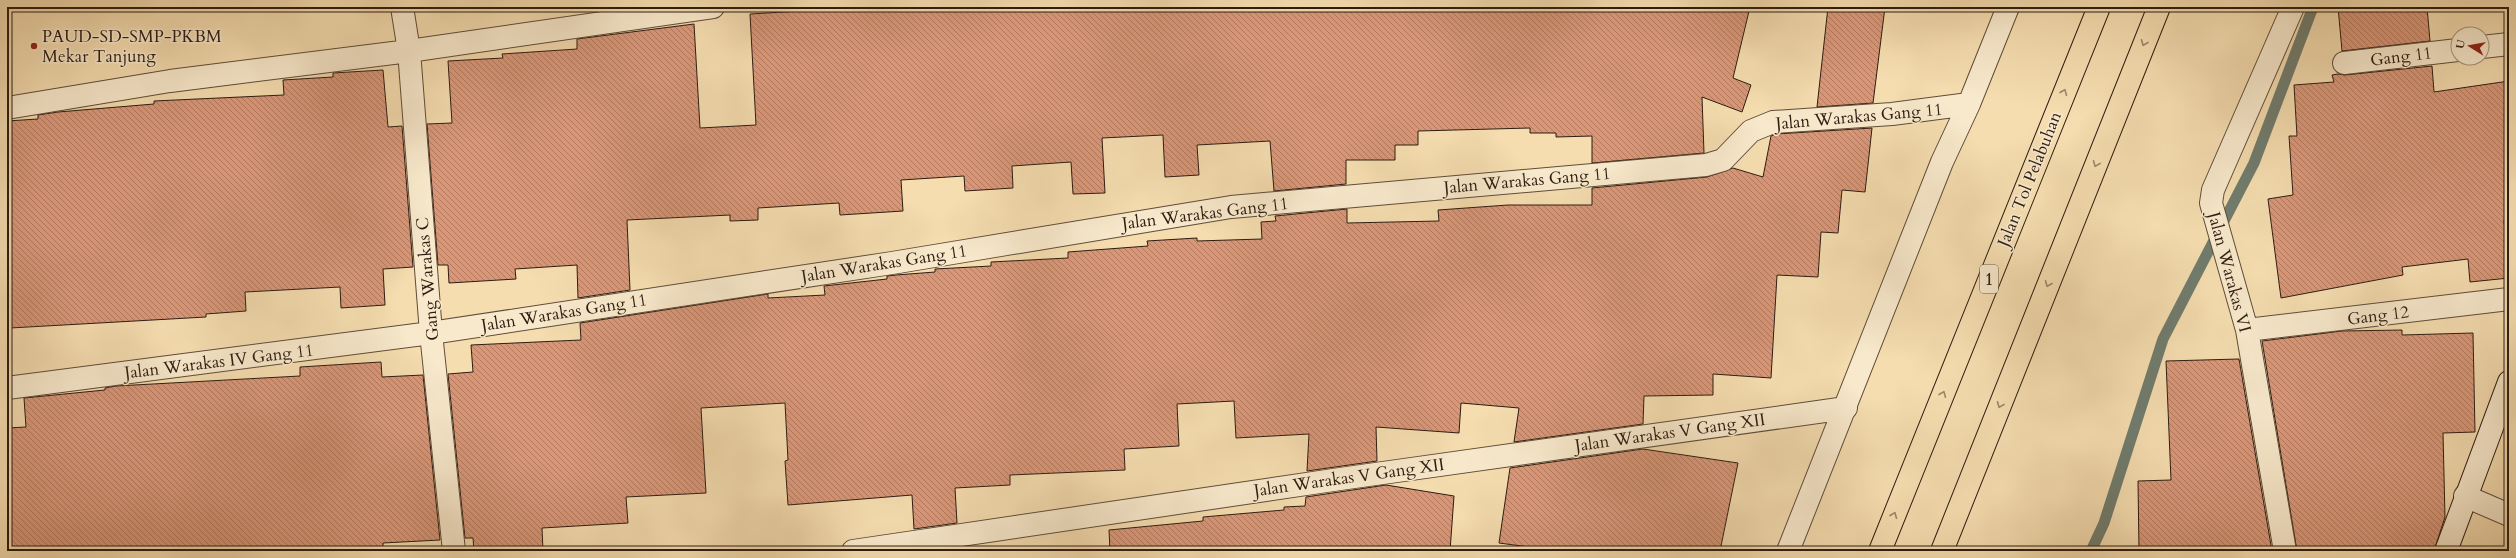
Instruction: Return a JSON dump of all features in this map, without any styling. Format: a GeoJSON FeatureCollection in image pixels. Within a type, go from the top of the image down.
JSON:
{"type":"FeatureCollection","features":[{"type":"Feature","properties":{"kind":"highway","name":"Jalan Tol Pelabuhan"},"geometry":{"type":"LineString","coordinates":[[1880,551],[2099,7]]}},
{"type":"Feature","properties":{"kind":"highway"},"geometry":{"type":"LineString","coordinates":[[1942,551],[2159,7]]}},
{"type":"Feature","properties":{"kind":"highway"},"geometry":{"type":"LineString","coordinates":[[1946,551],[1958,511]]}},
{"type":"Feature","properties":{"kind":"street","name":"Gang Warakas C"},"geometry":{"type":"LineString","coordinates":[[402,7],[409,51],[431,333],[454,551]]}},
{"type":"Feature","properties":{"kind":"street"},"geometry":{"type":"LineString","coordinates":[[7,108],[170,81],[409,51],[713,7]]}},
{"type":"Feature","properties":{"kind":"street"},"geometry":{"type":"LineString","coordinates":[[1788,551],[1846,408],[1942,162],[1969,104],[2008,7]]}},
{"type":"Feature","properties":{"kind":"street","name":"Jalan Warakas VI"},"geometry":{"type":"LineString","coordinates":[[2285,551],[2247,330],[2212,213],[2213,190],[2293,7]]}},
{"type":"Feature","properties":{"kind":"street"},"geometry":{"type":"LineString","coordinates":[[2490,46],[2509,44]]}},
{"type":"Feature","properties":{"kind":"street","name":"Gang 11"},"geometry":{"type":"LineString","coordinates":[[2344,63],[2450,51]]}},
{"type":"Feature","properties":{"kind":"street","name":"Jalan Warakas Gang 11"},"geometry":{"type":"LineString","coordinates":[[431,333],[892,263],[1231,207],[1706,165],[1723,160],[1751,131],[1773,122],[1930,111],[1969,104]]}},
{"type":"Feature","properties":{"kind":"street","name":"Gang 12"},"geometry":{"type":"LineString","coordinates":[[2247,330],[2509,299]]}},
{"type":"Feature","properties":{"kind":"street","name":"Jalan Warakas IV Gang 11"},"geometry":{"type":"LineString","coordinates":[[7,388],[431,333]]}},
{"type":"Feature","properties":{"kind":"street"},"geometry":{"type":"LineString","coordinates":[[2446,551],[2465,496],[2509,382]]}},
{"type":"Feature","properties":{"kind":"street","name":"Jalan Warakas V Gang XII"},"geometry":{"type":"LineString","coordinates":[[853,551],[1348,478],[1846,408]]}},
{"type":"Feature","properties":{"kind":"street"},"geometry":{"type":"LineString","coordinates":[[2465,496],[2509,515]]}},
{"type":"Feature","properties":{"kind":"building"},"geometry":{"type":"Polygon","coordinates":[[[867,7],[1299,7],[1300,10],[1379,7],[1750,7],[1733,78],[1751,85],[1742,112],[1702,97],[1704,153],[1592,163],[1592,136],[1556,137],[1556,133],[1530,133],[1530,128],[1418,131],[1418,145],[1395,145],[1395,160],[1346,160],[1346,184],[1274,191],[1270,141],[1197,145],[1199,175],[1165,177],[1163,135],[1102,138],[1105,193],[1073,194],[1071,162],[1012,166],[1013,188],[965,191],[964,176],[901,180],[903,211],[840,215],[839,203],[758,208],[758,220],[730,221],[730,215],[627,220],[630,290],[578,298],[577,265],[515,269],[516,279],[449,283],[448,265],[438,265],[427,124],[452,123],[448,61],[503,58],[502,54],[577,49],[577,39],[694,24],[700,128],[756,125],[750,14],[867,7]]]}},
{"type":"Feature","properties":{"kind":"building"},"geometry":{"type":"Polygon","coordinates":[[[1828,7],[1885,7],[1873,103],[1817,107],[1828,7]]]}},
{"type":"Feature","properties":{"kind":"building"},"geometry":{"type":"Polygon","coordinates":[[[2338,7],[2427,7],[2430,41],[2342,51],[2338,7]]]}},
{"type":"Feature","properties":{"kind":"building"},"geometry":{"type":"Polygon","coordinates":[[[2432,66],[2434,92],[2509,81],[2509,219],[2504,220],[2509,278],[2470,282],[2468,259],[2402,267],[2403,275],[2281,298],[2268,199],[2293,195],[2289,136],[2297,136],[2294,85],[2334,82],[2332,75],[2338,74],[2345,75],[2432,66]]]}},
{"type":"Feature","properties":{"kind":"building"},"geometry":{"type":"Polygon","coordinates":[[[383,70],[388,127],[402,126],[413,267],[383,269],[385,305],[341,308],[340,287],[245,292],[246,311],[206,314],[206,317],[10,328],[7,280],[7,121],[38,119],[38,115],[58,112],[154,104],[154,101],[284,95],[283,80],[333,77],[333,73],[383,70]]]}},
{"type":"Feature","properties":{"kind":"building"},"geometry":{"type":"Polygon","coordinates":[[[1872,128],[1865,192],[1842,190],[1838,233],[1821,232],[1818,277],[1777,275],[1771,378],[1713,374],[1713,395],[1644,396],[1643,424],[1514,442],[1519,408],[1461,403],[1459,433],[1376,427],[1377,461],[1307,471],[1309,434],[1236,438],[1234,401],[1177,404],[1179,446],[1124,449],[1125,470],[1010,475],[1010,485],[955,488],[957,523],[914,529],[912,495],[788,505],[785,461],[788,460],[785,403],[701,408],[706,493],[626,497],[628,523],[542,528],[543,551],[474,551],[473,538],[465,538],[448,374],[473,372],[471,345],[581,340],[580,323],[768,294],[768,298],[825,295],[824,286],[887,279],[887,276],[935,272],[935,269],[991,266],[991,262],[1068,258],[1068,252],[1148,246],[1147,241],[1197,238],[1197,241],[1262,239],[1261,222],[1276,221],[1275,216],[1347,209],[1347,223],[1439,221],[1438,210],[1508,205],[1592,205],[1592,188],[1707,177],[1733,168],[1763,177],[1771,136],[1776,134],[1872,128]]]}},
{"type":"Feature","properties":{"kind":"building"},"geometry":{"type":"Polygon","coordinates":[[[2402,330],[2402,335],[2473,333],[2475,432],[2443,433],[2445,517],[2434,551],[2297,551],[2262,341],[2342,331],[2402,330]]]}},
{"type":"Feature","properties":{"kind":"building"},"geometry":{"type":"Polygon","coordinates":[[[2239,359],[2272,551],[2139,551],[2138,481],[2171,480],[2166,361],[2239,359]]]}},
{"type":"Feature","properties":{"kind":"building"},"geometry":{"type":"Polygon","coordinates":[[[381,362],[382,377],[423,375],[440,540],[383,543],[383,551],[7,551],[7,428],[26,427],[24,398],[105,390],[105,388],[116,386],[300,376],[300,367],[381,362]]]}},
{"type":"Feature","properties":{"kind":"building"},"geometry":{"type":"Polygon","coordinates":[[[1643,449],[1738,463],[1720,551],[1559,551],[1499,543],[1510,468],[1643,449]]]}},
{"type":"Feature","properties":{"kind":"building"},"geometry":{"type":"Polygon","coordinates":[[[1386,485],[1454,496],[1450,551],[1110,551],[1109,530],[1203,521],[1203,517],[1284,510],[1284,507],[1305,506],[1306,497],[1386,485]]]}},
{"type":"Feature","properties":{"kind":"waterway"},"geometry":{"type":"LineString","coordinates":[[2091,551],[2104,523],[2163,339],[2254,163],[2313,7]]}},
{"type":"Feature","properties":{"kind":"place","name":"PAUD-SD-SMP-PKBM Mekar Tanjung"},"geometry":{"type":"Point","coordinates":[34,46]}}]}
